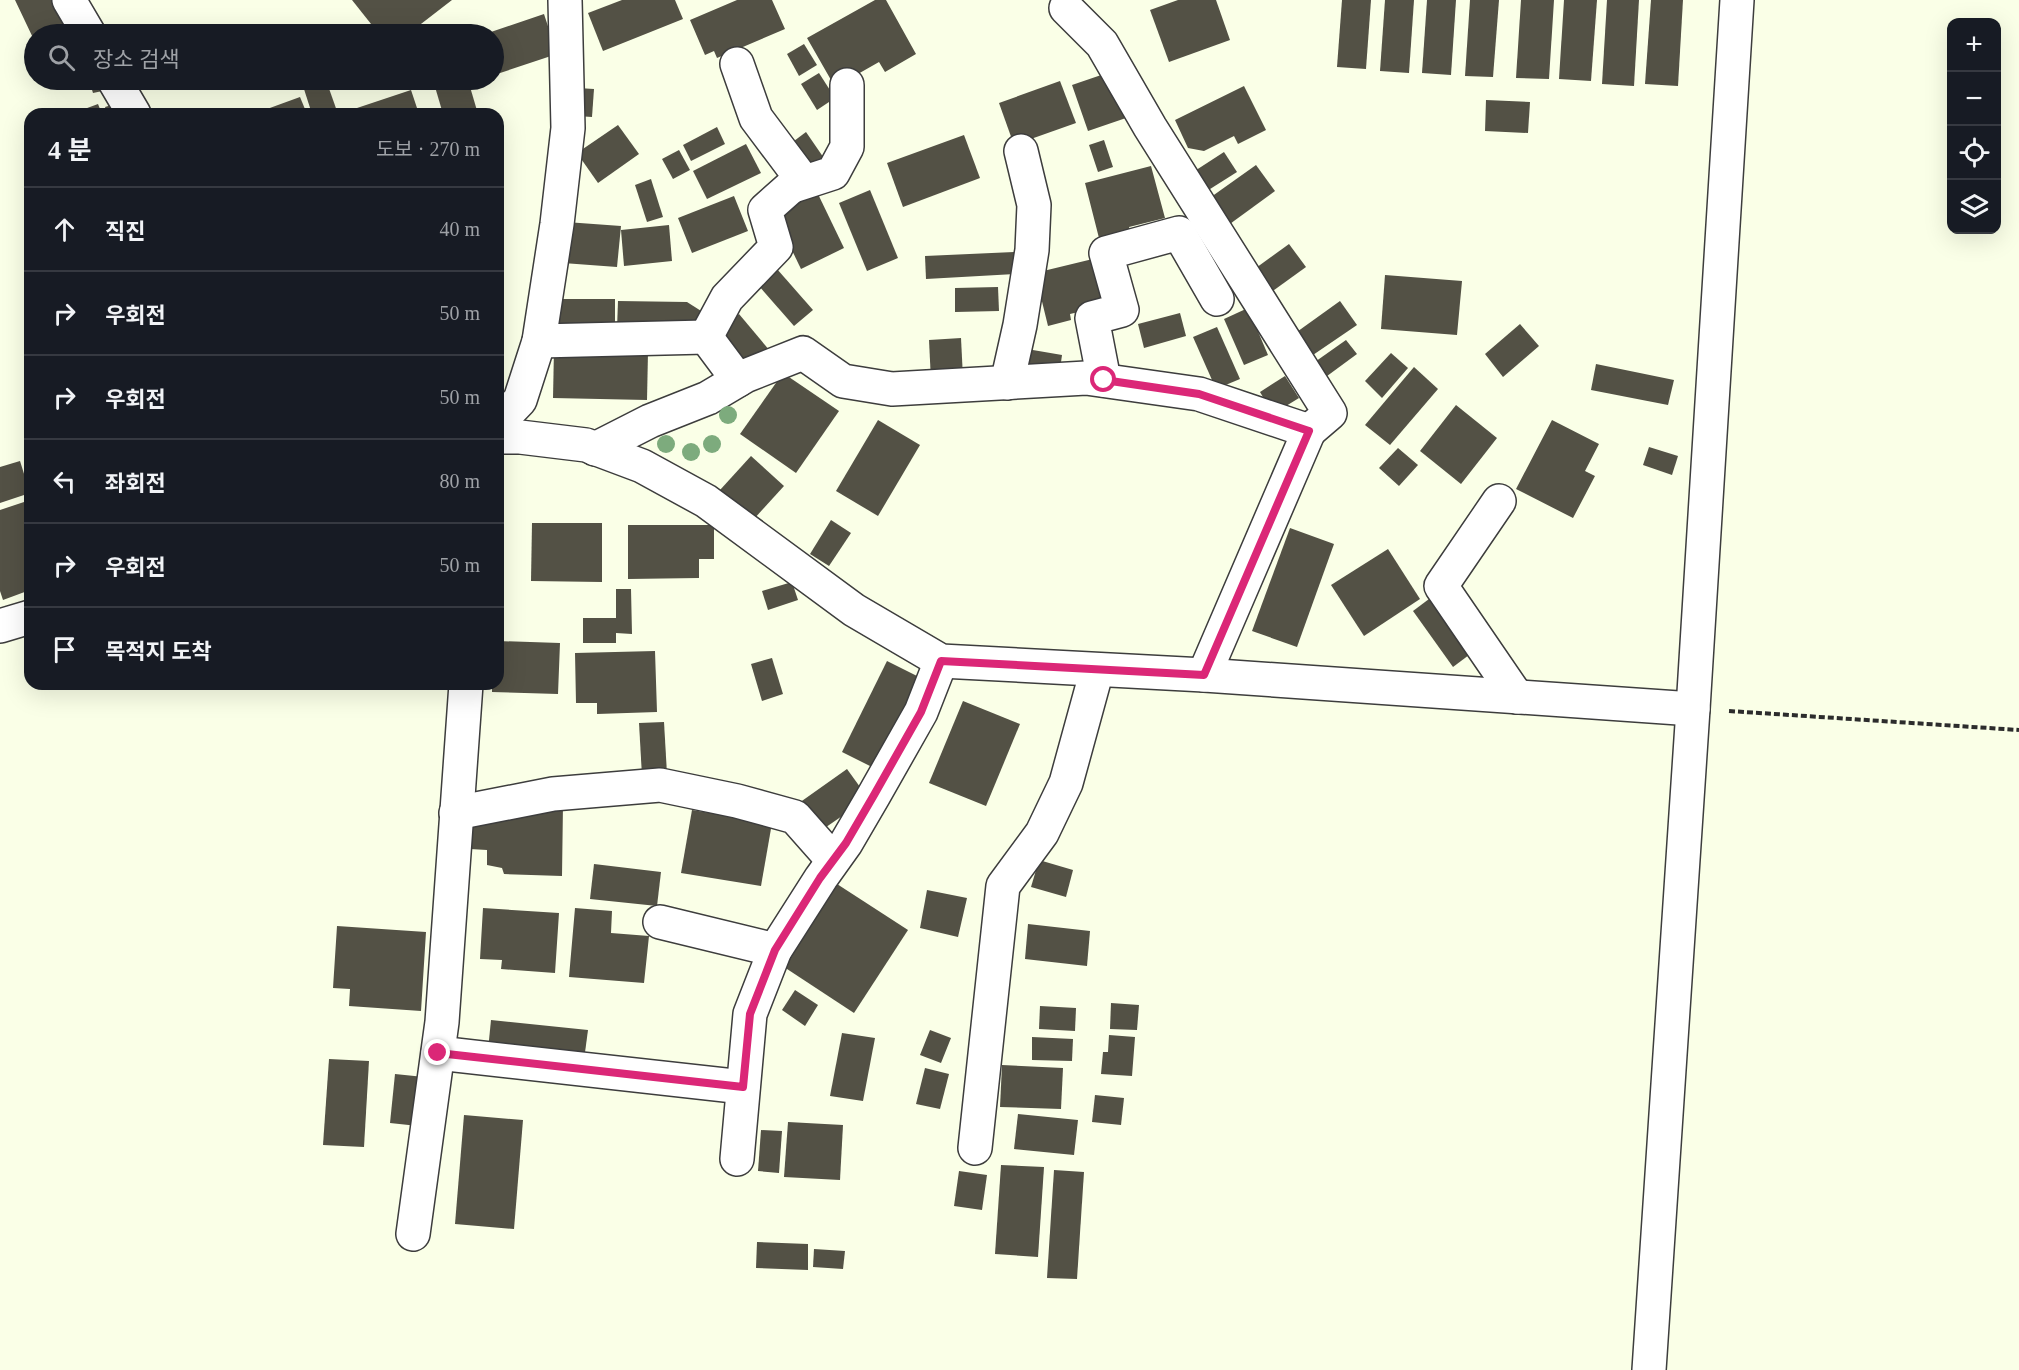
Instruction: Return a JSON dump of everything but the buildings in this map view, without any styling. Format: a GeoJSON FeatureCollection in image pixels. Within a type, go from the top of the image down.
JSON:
{"type":"FeatureCollection","features":[{"type":"Feature","properties":{"kind":"street"},"geometry":{"type":"LineString","coordinates":[[69,0],[83,24]]}},
{"type":"Feature","properties":{"kind":"street"},"geometry":{"type":"LineString","coordinates":[[504,417],[520,400],[539,341],[557,224],[568,128],[565,0]]}},
{"type":"Feature","properties":{"kind":"street"},"geometry":{"type":"LineString","coordinates":[[1649,1370],[1737,0]]}},
{"type":"Feature","properties":{"kind":"street"},"geometry":{"type":"LineString","coordinates":[[1066,8],[1102,44],[1150,127],[1330,413],[1309,431],[1204,675]]}},
{"type":"Feature","properties":{"kind":"street"},"geometry":{"type":"LineString","coordinates":[[706,337],[728,298],[776,247],[765,210],[801,178],[756,118],[737,64]]}},
{"type":"Feature","properties":{"kind":"street"},"geometry":{"type":"LineString","coordinates":[[793,186],[833,173],[847,147],[847,85]]}},
{"type":"Feature","properties":{"kind":"street"},"geometry":{"type":"LineString","coordinates":[[120,90],[130,108]]}},
{"type":"Feature","properties":{"kind":"street"},"geometry":{"type":"LineString","coordinates":[[1007,383],[1020,326],[1032,250],[1034,205],[1021,151]]}},
{"type":"Feature","properties":{"kind":"street"},"geometry":{"type":"LineString","coordinates":[[1104,380],[1092,318],[1122,310],[1106,253],[1179,233],[1217,299]]}},
{"type":"Feature","properties":{"kind":"street"},"geometry":{"type":"LineString","coordinates":[[539,341],[706,337]]}},
{"type":"Feature","properties":{"kind":"street"},"geometry":{"type":"LineString","coordinates":[[706,337],[738,380]]}},
{"type":"Feature","properties":{"kind":"street"},"geometry":{"type":"LineString","coordinates":[[595,449],[708,398],[738,380],[803,352],[843,381],[892,389],[1086,378],[1199,394],[1309,431]]}},
{"type":"Feature","properties":{"kind":"street"},"geometry":{"type":"LineString","coordinates":[[504,437],[586,445],[642,466],[706,501],[854,610],[941,661],[1204,675],[1693,709]]}},
{"type":"Feature","properties":{"kind":"street"},"geometry":{"type":"LineString","coordinates":[[1499,501],[1441,586],[1517,697]]}},
{"type":"Feature","properties":{"kind":"street"},"geometry":{"type":"LineString","coordinates":[[0,626],[24,619]]}},
{"type":"Feature","properties":{"kind":"street"},"geometry":{"type":"LineString","coordinates":[[737,1159],[750,1014],[775,950],[795,915],[846,843],[921,712],[941,661]]}},
{"type":"Feature","properties":{"kind":"street"},"geometry":{"type":"LineString","coordinates":[[975,1148],[1003,886],[1042,833],[1066,783],[1097,670]]}},
{"type":"Feature","properties":{"kind":"street"},"geometry":{"type":"LineString","coordinates":[[413,1234],[442,1022],[466,690]]}},
{"type":"Feature","properties":{"kind":"street"},"geometry":{"type":"LineString","coordinates":[[456,813],[553,794],[660,785],[737,801],[795,817],[834,860]]}},
{"type":"Feature","properties":{"kind":"street"},"geometry":{"type":"LineString","coordinates":[[660,922],[775,950]]}},
{"type":"Feature","properties":{"kind":"street"},"geometry":{"type":"LineString","coordinates":[[438,1053],[743,1087]]}},
{"type":"Feature","properties":{"kind":"path"},"geometry":{"type":"LineString","coordinates":[[1693,709],[2019,730]]}},
{"type":"Feature","properties":{"kind":"route"},"geometry":{"type":"LineString","coordinates":[[438,1053],[743,1087],[750,1014],[775,950],[795,915],[846,843],[874,795],[921,712],[941,661],[1204,675],[1309,431],[1199,394],[1104,380]]}}]}
